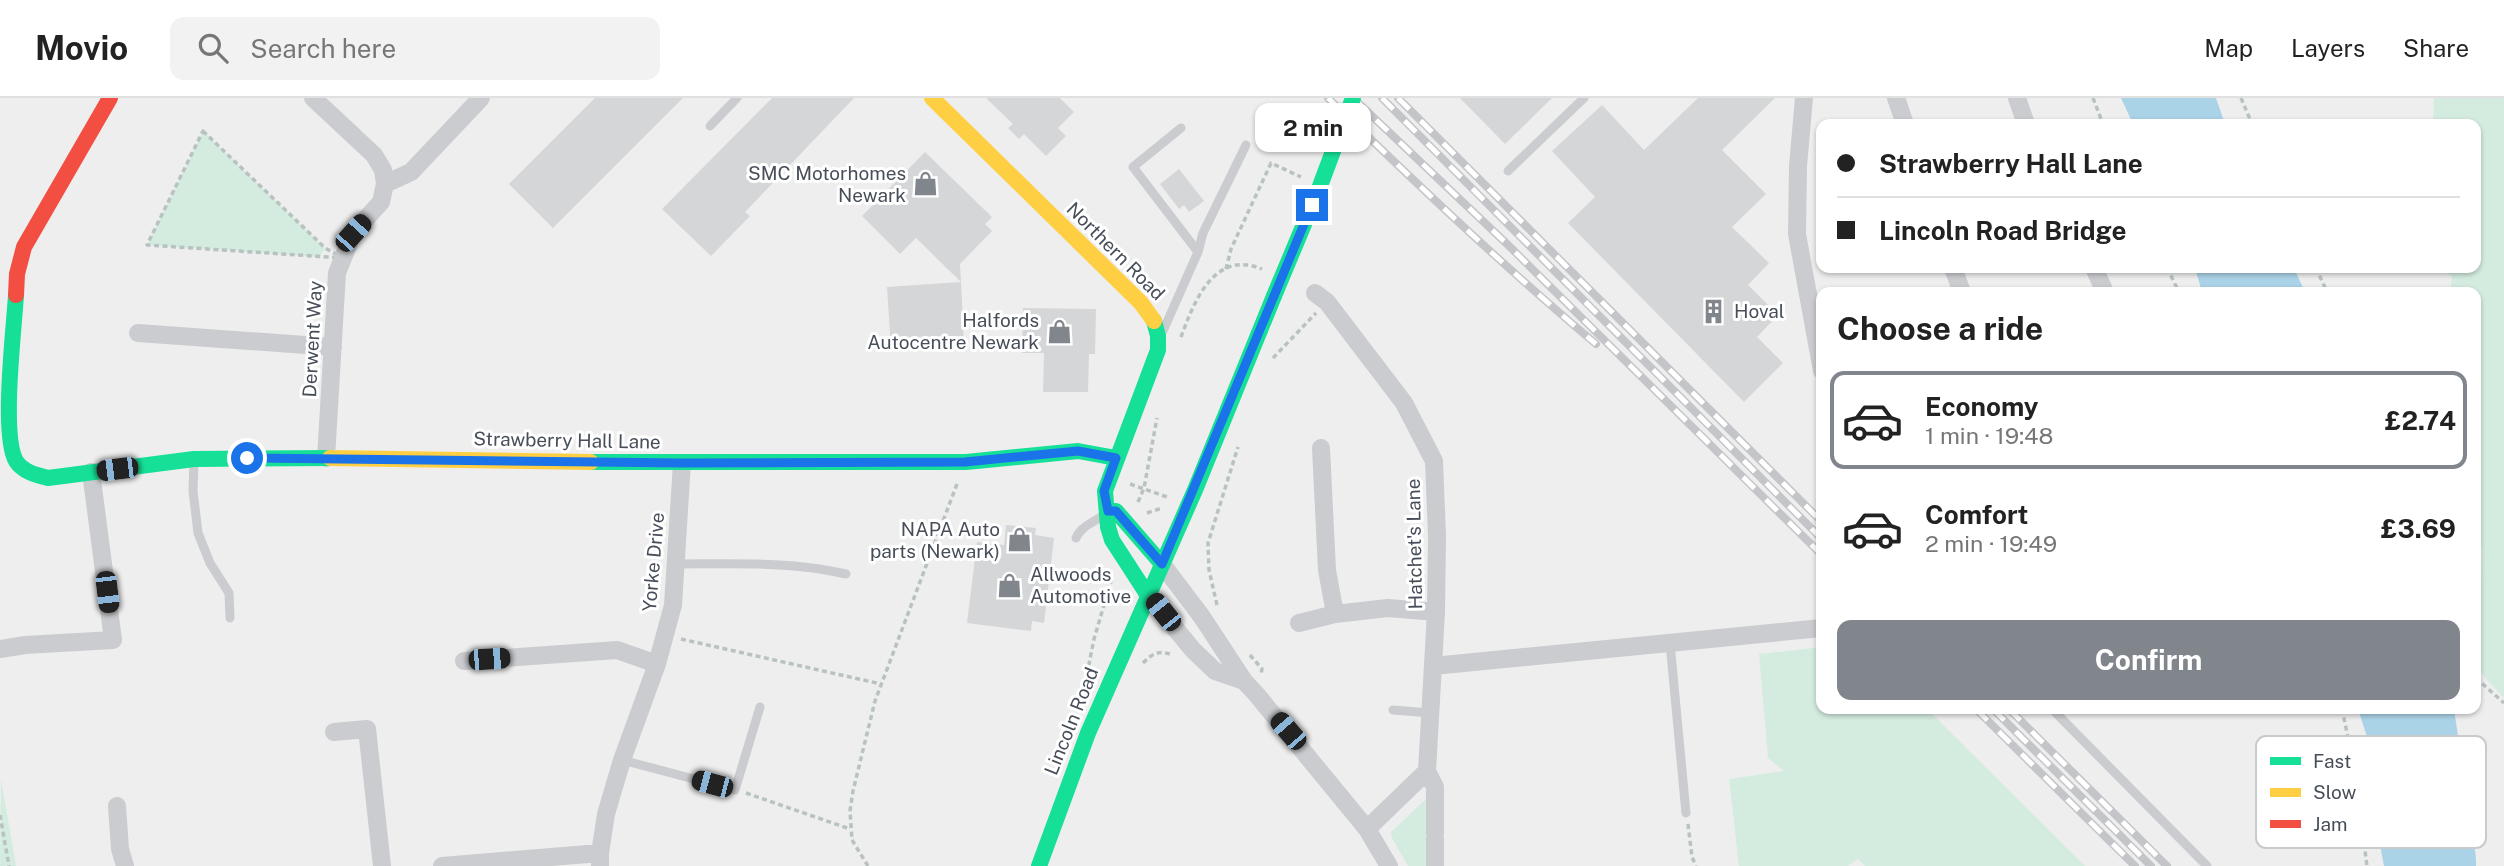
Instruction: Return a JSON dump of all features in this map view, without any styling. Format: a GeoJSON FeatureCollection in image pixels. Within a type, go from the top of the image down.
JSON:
{"type":"FeatureCollection","features":[{"type":"Feature","properties":{"kind":"street"},"geometry":{"type":"LineString","coordinates":[[5,378],[17,274],[24,247],[110,98]]}},
{"type":"Feature","properties":{"kind":"street"},"geometry":{"type":"LineString","coordinates":[[313,98],[374,155],[383,170],[385,184],[411,172],[481,98]]}},
{"type":"Feature","properties":{"kind":"street","name":"Northern Road"},"geometry":{"type":"LineString","coordinates":[[932,98],[1141,303],[1155,321],[1160,336]]}},
{"type":"Feature","properties":{"kind":"street","name":"Lincoln Road"},"geometry":{"type":"LineString","coordinates":[[1039,866],[1056,812],[1147,594],[1193,494],[1320,186],[1353,98]]}},
{"type":"Feature","properties":{"kind":"street"},"geometry":{"type":"LineString","coordinates":[[1804,98],[1798,166],[1797,234],[1816,338]]}},
{"type":"Feature","properties":{"kind":"street"},"geometry":{"type":"LineString","coordinates":[[1896,98],[1903,119]]}},
{"type":"Feature","properties":{"kind":"street"},"geometry":{"type":"LineString","coordinates":[[2017,98],[2024,119]]}},
{"type":"Feature","properties":{"kind":"street","name":"Derwent Way"},"geometry":{"type":"LineString","coordinates":[[326,458],[337,273],[353,233],[381,202],[385,184]]}},
{"type":"Feature","properties":{"kind":"street","name":"Hatchet's Lane"},"geometry":{"type":"LineString","coordinates":[[1321,297],[1404,403],[1434,461],[1436,612],[1427,771],[1435,787],[1435,866]]}},
{"type":"Feature","properties":{"kind":"street"},"geometry":{"type":"LineString","coordinates":[[138,333],[333,347]]}},
{"type":"Feature","properties":{"kind":"street"},"geometry":{"type":"LineString","coordinates":[[1160,336],[1158,350],[1104,491],[1108,527],[1112,540],[1147,594],[1193,650],[1215,671],[1244,681]]}},
{"type":"Feature","properties":{"kind":"street","name":"Strawberry Hall Lane"},"geometry":{"type":"LineString","coordinates":[[5,378],[11,454],[20,468],[30,475],[48,478],[194,459],[682,463],[965,462],[1078,451],[1116,458]]}},
{"type":"Feature","properties":{"kind":"street"},"geometry":{"type":"LineString","coordinates":[[1321,448],[1327,570],[1335,614]]}},
{"type":"Feature","properties":{"kind":"street","name":"Yorke Drive"},"geometry":{"type":"LineString","coordinates":[[442,866],[600,860],[606,814],[622,760],[657,664],[673,605],[682,463]]}},
{"type":"Feature","properties":{"kind":"street"},"geometry":{"type":"LineString","coordinates":[[0,649],[113,640],[91,472]]}},
{"type":"Feature","properties":{"kind":"street"},"geometry":{"type":"LineString","coordinates":[[1108,511],[1116,511],[1162,564],[1202,617],[1244,681],[1330,781],[1367,829],[1389,866]]}},
{"type":"Feature","properties":{"kind":"street"},"geometry":{"type":"LineString","coordinates":[[1299,624],[1335,614],[1388,608],[1436,612]]}},
{"type":"Feature","properties":{"kind":"street"},"geometry":{"type":"LineString","coordinates":[[1433,666],[1816,629]]}},
{"type":"Feature","properties":{"kind":"street"},"geometry":{"type":"LineString","coordinates":[[464,661],[617,650],[657,664]]}},
{"type":"Feature","properties":{"kind":"street"},"geometry":{"type":"LineString","coordinates":[[334,732],[368,729],[382,866]]}},
{"type":"Feature","properties":{"kind":"street"},"geometry":{"type":"LineString","coordinates":[[1367,829],[1427,771]]}},
{"type":"Feature","properties":{"kind":"street"},"geometry":{"type":"LineString","coordinates":[[117,806],[120,849],[125,866]]}},
{"type":"Feature","properties":{"kind":"lane"},"geometry":{"type":"LineString","coordinates":[[710,125],[737,98]]}},
{"type":"Feature","properties":{"kind":"lane"},"geometry":{"type":"LineString","coordinates":[[1508,171],[1584,98]]}},
{"type":"Feature","properties":{"kind":"lane"},"geometry":{"type":"LineString","coordinates":[[1181,128],[1133,167],[1198,252]]}},
{"type":"Feature","properties":{"kind":"lane"},"geometry":{"type":"LineString","coordinates":[[1160,336],[1198,252],[1203,233],[1246,145]]}},
{"type":"Feature","properties":{"kind":"lane"},"geometry":{"type":"LineString","coordinates":[[194,459],[193,491],[198,533],[210,564],[229,593],[230,618]]}},
{"type":"Feature","properties":{"kind":"lane"},"geometry":{"type":"LineString","coordinates":[[1076,538],[1079,530],[1108,511]]}},
{"type":"Feature","properties":{"kind":"lane"},"geometry":{"type":"LineString","coordinates":[[676,564],[752,564],[830,570],[846,575]]}},
{"type":"Feature","properties":{"kind":"lane"},"geometry":{"type":"LineString","coordinates":[[1670,643],[1686,813]]}},
{"type":"Feature","properties":{"kind":"lane"},"geometry":{"type":"LineString","coordinates":[[622,760],[735,790],[760,707]]}},
{"type":"Feature","properties":{"kind":"lane"},"geometry":{"type":"LineString","coordinates":[[1393,710],[1431,713]]}},
{"type":"Feature","properties":{"kind":"lane"},"geometry":{"type":"LineString","coordinates":[[2057,714],[2207,866]]}},
{"type":"Feature","properties":{"kind":"path"},"geometry":{"type":"LineString","coordinates":[[2093,98],[2101,119]]}},
{"type":"Feature","properties":{"kind":"path"},"geometry":{"type":"LineString","coordinates":[[2241,98],[2250,119]]}},
{"type":"Feature","properties":{"kind":"path"},"geometry":{"type":"LineString","coordinates":[[203,131],[325,248],[343,258],[307,257],[148,246],[203,131]]}},
{"type":"Feature","properties":{"kind":"path"},"geometry":{"type":"LineString","coordinates":[[1226,269],[1231,249],[1271,163],[1309,181]]}},
{"type":"Feature","properties":{"kind":"path"},"geometry":{"type":"LineString","coordinates":[[1177,347],[1195,299],[1211,278],[1226,269],[1243,264],[1269,272]]}},
{"type":"Feature","properties":{"kind":"path"},"geometry":{"type":"LineString","coordinates":[[1265,367],[1321,297]]}},
{"type":"Feature","properties":{"kind":"path"},"geometry":{"type":"LineString","coordinates":[[1126,483],[1143,488],[1167,497],[1160,510],[1136,513],[1143,488],[1158,414]]}},
{"type":"Feature","properties":{"kind":"path"},"geometry":{"type":"LineString","coordinates":[[1218,608],[1209,570],[1208,543],[1241,437]]}},
{"type":"Feature","properties":{"kind":"path"},"geometry":{"type":"LineString","coordinates":[[865,865],[852,840],[850,829],[853,791],[875,701],[965,462]]}},
{"type":"Feature","properties":{"kind":"path"},"geometry":{"type":"LineString","coordinates":[[1087,674],[1112,576]]}},
{"type":"Feature","properties":{"kind":"path"},"geometry":{"type":"LineString","coordinates":[[665,635],[881,684]]}},
{"type":"Feature","properties":{"kind":"path"},"geometry":{"type":"LineString","coordinates":[[1244,646],[1262,669],[1257,695]]}},
{"type":"Feature","properties":{"kind":"path"},"geometry":{"type":"LineString","coordinates":[[2481,683],[2504,704]]}},
{"type":"Feature","properties":{"kind":"path"},"geometry":{"type":"LineString","coordinates":[[2343,714],[2348,736]]}},
{"type":"Feature","properties":{"kind":"path"},"geometry":{"type":"LineString","coordinates":[[735,790],[850,829]]}},
{"type":"Feature","properties":{"kind":"path"},"geometry":{"type":"LineString","coordinates":[[1686,813],[1692,857],[1696,866]]}},
{"type":"Feature","properties":{"kind":"path"},"geometry":{"type":"LineString","coordinates":[[0,814],[9,866]]}},
{"type":"Feature","properties":{"kind":"path"},"geometry":{"type":"LineString","coordinates":[[2365,848],[2367,866]]}},
{"type":"Feature","properties":{"kind":"green space"},"geometry":{"type":"Polygon","coordinates":[[[2434,98],[2504,98],[2504,698],[2481,673],[2481,287],[2451,287],[2452,276],[2448,273],[2481,273],[2481,119],[2433,119],[2434,98]]]}},
{"type":"Feature","properties":{"kind":"green space"},"geometry":{"type":"Polygon","coordinates":[[[203,131],[325,248],[320,257],[147,245],[203,131]]]}},
{"type":"Feature","properties":{"kind":"green space"},"geometry":{"type":"Polygon","coordinates":[[[1816,648],[1816,714],[1932,714],[2085,866],[1865,866],[1858,859],[1848,866],[1739,866],[1729,779],[1784,771],[1768,758],[1759,654],[1816,648]]]}},
{"type":"Feature","properties":{"kind":"green space"},"geometry":{"type":"Polygon","coordinates":[[[1,779],[16,866],[0,866],[1,779]]]}},
{"type":"Feature","properties":{"kind":"green space"},"geometry":{"type":"Polygon","coordinates":[[[1426,799],[1426,866],[1408,866],[1391,832],[1426,799]]]}},
{"type":"Feature","properties":{"kind":"water"},"geometry":{"type":"Polygon","coordinates":[[[2121,98],[2216,98],[2223,119],[2131,119],[2121,98]]]}},
{"type":"Feature","properties":{"kind":"water"},"geometry":{"type":"Polygon","coordinates":[[[2196,273],[2296,273],[2303,287],[2201,287],[2196,273]]]}},
{"type":"Feature","properties":{"kind":"water"},"geometry":{"type":"Polygon","coordinates":[[[2360,714],[2455,714],[2458,736],[2367,736],[2360,714]]]}},
{"type":"Feature","properties":{"kind":"water"},"geometry":{"type":"Polygon","coordinates":[[[2381,848],[2474,848],[2476,866],[2384,866],[2381,848]]]}},
{"type":"Feature","properties":{"kind":"building"},"geometry":{"type":"Polygon","coordinates":[[[595,98],[683,98],[553,228],[509,184],[595,98]]]}},
{"type":"Feature","properties":{"kind":"building"},"geometry":{"type":"Polygon","coordinates":[[[772,98],[854,98],[745,212],[750,216],[711,256],[662,209],[772,98]]]}},
{"type":"Feature","properties":{"kind":"building"},"geometry":{"type":"Polygon","coordinates":[[[986,98],[1060,98],[1074,112],[1058,128],[1066,136],[1046,156],[1024,134],[1019,139],[1008,128],[1013,124],[986,98]]]}},
{"type":"Feature","properties":{"kind":"building"},"geometry":{"type":"Polygon","coordinates":[[[1460,98],[1552,98],[1505,144],[1460,98]]]}},
{"type":"Feature","properties":{"kind":"building"},"geometry":{"type":"Polygon","coordinates":[[[1698,98],[1775,98],[1722,150],[1766,194],[1732,227],[1769,263],[1748,285],[1778,315],[1757,337],[1783,363],[1744,402],[1568,223],[1595,197],[1552,151],[1602,105],[1644,150],[1698,98]]]}},
{"type":"Feature","properties":{"kind":"building","name":"SMC Motorhomes Newark"},"geometry":{"type":"Polygon","coordinates":[[[925,152],[992,217],[985,224],[992,231],[960,264],[961,282],[916,238],[900,254],[862,216],[925,152]]]}},
{"type":"Feature","properties":{"kind":"building"},"geometry":{"type":"Polygon","coordinates":[[[1179,169],[1204,201],[1189,212],[1184,205],[1179,209],[1160,184],[1179,169]]]}},
{"type":"Feature","properties":{"kind":"building"},"geometry":{"type":"Polygon","coordinates":[[[961,282],[964,345],[891,350],[887,287],[961,282]]]}},
{"type":"Feature","properties":{"kind":"building","name":"Halfords Autocentre Newark"},"geometry":{"type":"Polygon","coordinates":[[[1023,308],[1096,309],[1095,354],[1089,354],[1088,392],[1043,392],[1044,353],[1022,353],[1023,308]]]}},
{"type":"Feature","properties":{"kind":"building","name":"Allwoods Automotive"},"geometry":{"type":"Polygon","coordinates":[[[1006,525],[1036,528],[1035,535],[1054,538],[1044,623],[1032,621],[1031,631],[967,623],[977,542],[1004,545],[1006,525]]]}},
{"type":"Feature","properties":{"kind":"railway"},"geometry":{"type":"LineString","coordinates":[[1328,98],[1460,223],[1596,344]]}},
{"type":"Feature","properties":{"kind":"railway"},"geometry":{"type":"LineString","coordinates":[[1353,98],[1506,243],[1816,549]]}},
{"type":"Feature","properties":{"kind":"railway"},"geometry":{"type":"LineString","coordinates":[[1382,98],[1816,533]]}},
{"type":"Feature","properties":{"kind":"railway"},"geometry":{"type":"LineString","coordinates":[[1398,98],[1816,516]]}},
{"type":"Feature","properties":{"kind":"railway"},"geometry":{"type":"LineString","coordinates":[[1981,714],[2135,866]]}},
{"type":"Feature","properties":{"kind":"railway"},"geometry":{"type":"LineString","coordinates":[[1998,714],[2151,866]]}},
{"type":"Feature","properties":{"kind":"railway"},"geometry":{"type":"LineString","coordinates":[[2014,714],[2167,866]]}},
{"type":"Feature","properties":{"kind":"traffic: fast"},"geometry":{"type":"LineString","coordinates":[[1274,296],[1353,98]]}},
{"type":"Feature","properties":{"kind":"traffic: fast"},"geometry":{"type":"LineString","coordinates":[[16,295],[9,429],[16,461],[26,470],[48,478],[194,459],[330,458]]}},
{"type":"Feature","properties":{"kind":"traffic: fast"},"geometry":{"type":"LineString","coordinates":[[1039,866],[1088,733],[1195,490],[1274,296]]}},
{"type":"Feature","properties":{"kind":"traffic: fast"},"geometry":{"type":"LineString","coordinates":[[1147,594],[1112,540],[1108,527],[1105,491],[1158,350],[1154,321]]}},
{"type":"Feature","properties":{"kind":"traffic: fast"},"geometry":{"type":"LineString","coordinates":[[591,462],[966,462],[1078,451],[1116,458]]}},
{"type":"Feature","properties":{"kind":"traffic: fast"},"geometry":{"type":"LineString","coordinates":[[1108,511],[1116,511],[1162,564]]}},
{"type":"Feature","properties":{"kind":"traffic: slow"},"geometry":{"type":"LineString","coordinates":[[932,98],[1141,303],[1154,321]]}},
{"type":"Feature","properties":{"kind":"traffic: slow"},"geometry":{"type":"LineString","coordinates":[[330,458],[591,462]]}},
{"type":"Feature","properties":{"kind":"traffic: jam"},"geometry":{"type":"LineString","coordinates":[[16,295],[17,274],[24,247],[110,98]]}},
{"type":"Feature","properties":{"kind":"place","name":"SMC Motorhomes Newark"},"geometry":{"type":"Point","coordinates":[926,184]}},
{"type":"Feature","properties":{"kind":"place","name":"Hoval"},"geometry":{"type":"Point","coordinates":[1714,311]}},
{"type":"Feature","properties":{"kind":"place","name":"Halfords Autocentre Newark"},"geometry":{"type":"Point","coordinates":[1059,331]}},
{"type":"Feature","properties":{"kind":"place","name":"NAPA Auto parts (Newark)"},"geometry":{"type":"Point","coordinates":[1020,540]}},
{"type":"Feature","properties":{"kind":"place","name":"Allwoods Automotive"},"geometry":{"type":"Point","coordinates":[1010,585]}},
{"type":"Feature","properties":{"kind":"route"},"geometry":{"type":"LineString","coordinates":[[247,458],[682,463],[965,462],[1078,451],[1116,458],[1104,491],[1108,511],[1116,511],[1162,564],[1312,205]]}}]}
